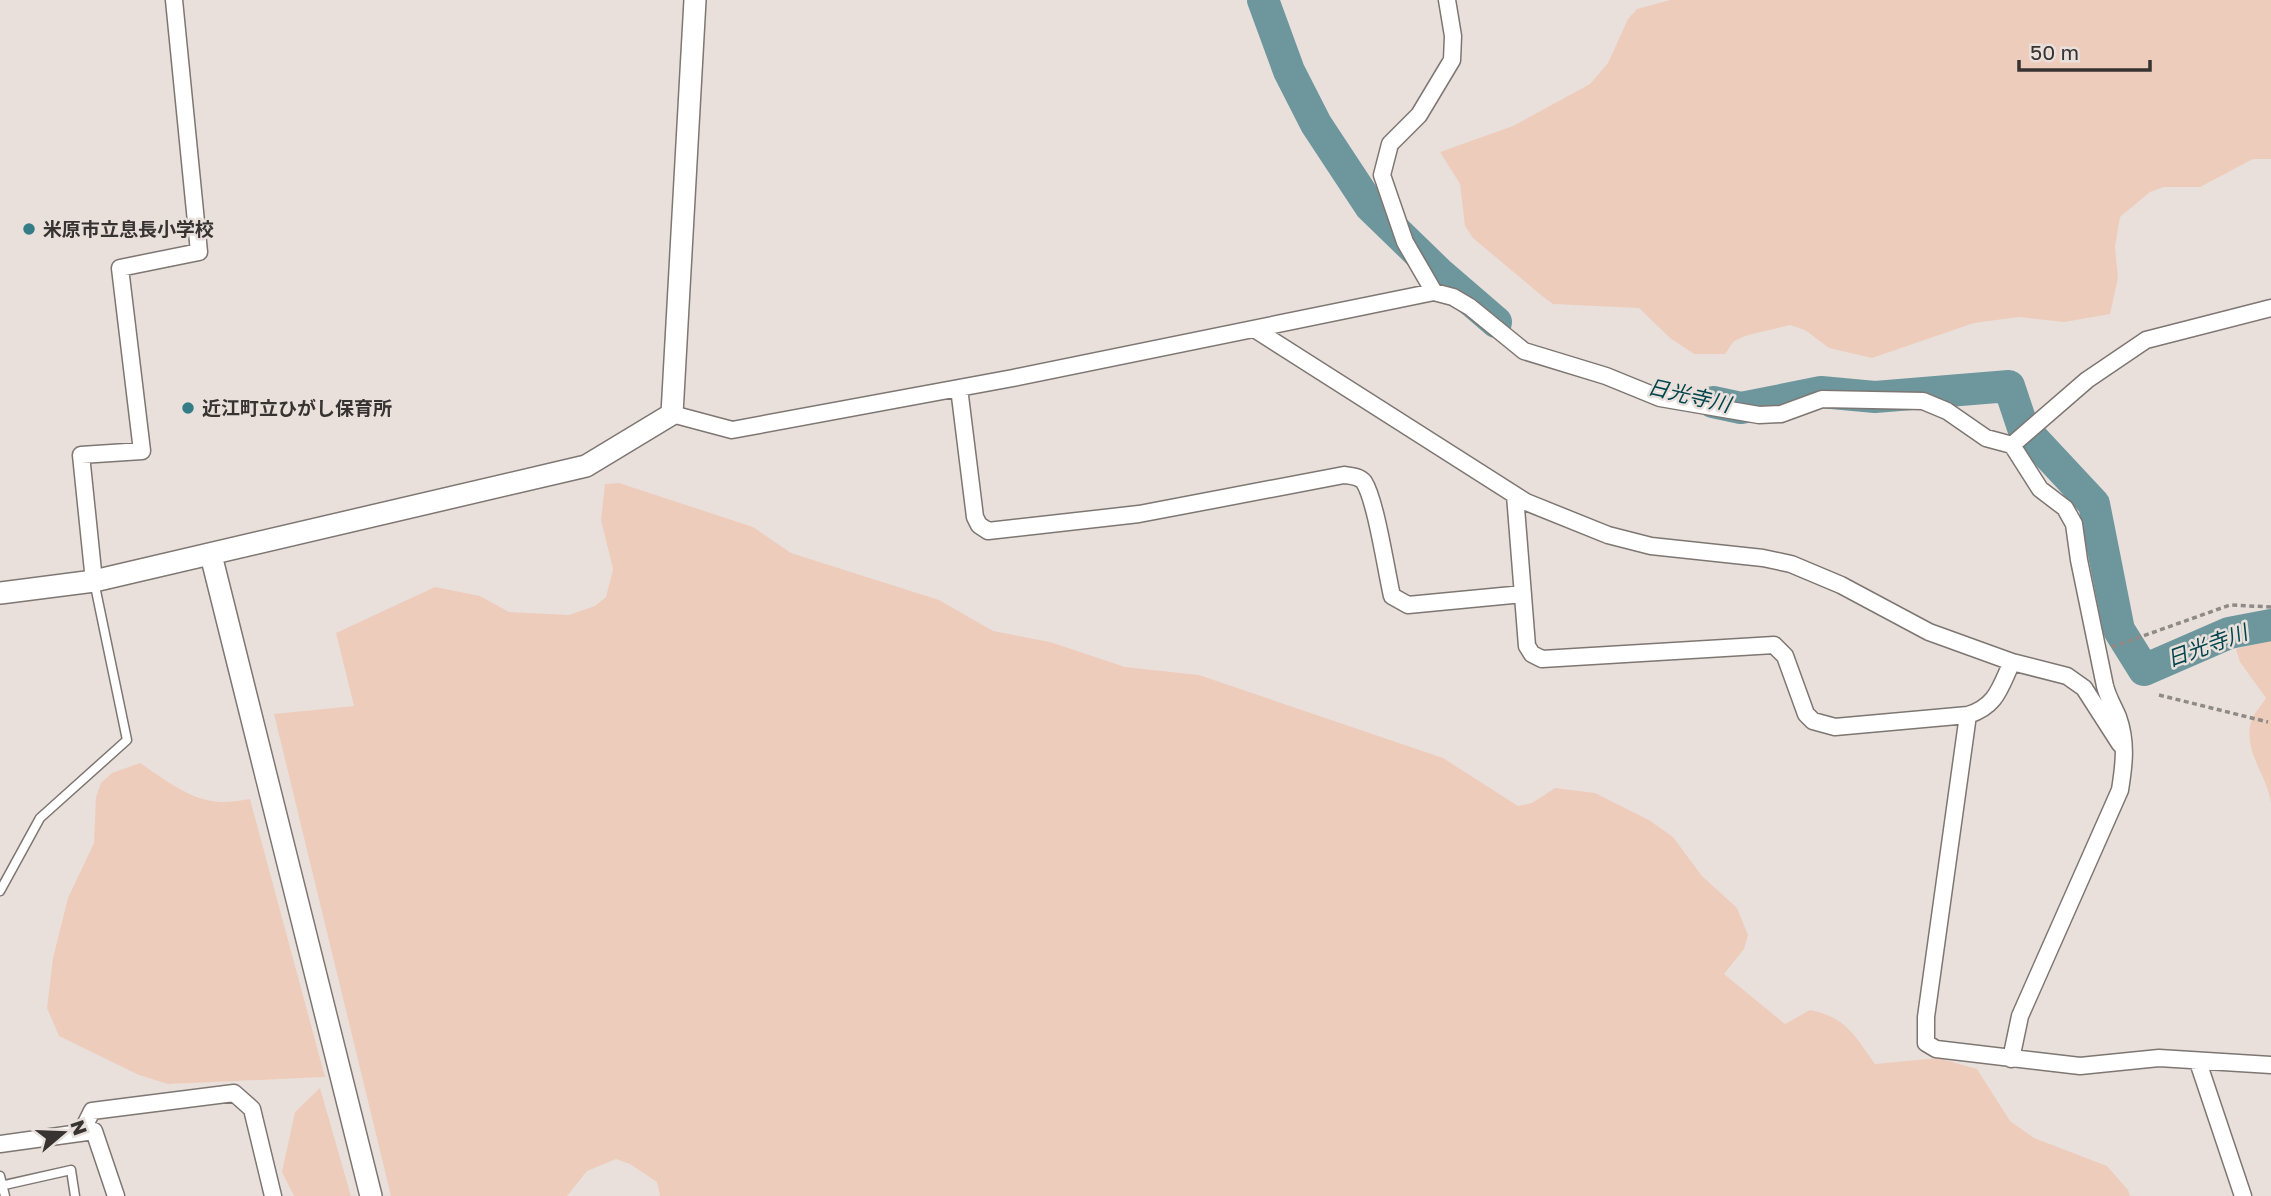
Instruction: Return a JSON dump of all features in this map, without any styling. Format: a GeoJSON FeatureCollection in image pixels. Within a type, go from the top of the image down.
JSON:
{"type":"FeatureCollection","features":[{"type":"Feature","properties":{"kind":"street"},"geometry":{"type":"LineString","coordinates":[[94,581],[81,454],[142,451],[120,268],[199,252],[174,0]]}},
{"type":"Feature","properties":{"kind":"street"},"geometry":{"type":"LineString","coordinates":[[672,414],[695,0]]}},
{"type":"Feature","properties":{"kind":"street"},"geometry":{"type":"LineString","coordinates":[[1434,292],[1405,242],[1382,175],[1391,144],[1419,116],[1452,60],[1453,36],[1447,0]]}},
{"type":"Feature","properties":{"kind":"street"},"geometry":{"type":"LineString","coordinates":[[0,593],[94,581],[586,466],[672,414],[732,430],[1256,330],[1434,292],[1452,297],[1470,307],[1524,351],[1606,376],[1660,398],[1759,415],[1781,414],[1822,399],[1923,401],[1947,411],[1986,438],[2011,445],[2040,489],[2065,508],[2074,524],[2109,702],[2117,714],[2126,752],[2120,790],[2020,1016],[2011,1059]]}},
{"type":"Feature","properties":{"kind":"street"},"geometry":{"type":"LineString","coordinates":[[2011,445],[2087,380],[2146,340],[2271,308]]}},
{"type":"Feature","properties":{"kind":"street"},"geometry":{"type":"LineString","coordinates":[[1256,330],[1526,502],[1608,535],[1651,546],[1763,558],[1791,564],[1841,585],[1929,632],[2012,662],[2067,676],[2084,688],[2126,752]]}},
{"type":"Feature","properties":{"kind":"street"},"geometry":{"type":"LineString","coordinates":[[959,388],[975,517],[979,525],[988,531],[1139,514],[1344,475],[1354,476],[1364,482],[1371,501],[1392,596],[1398,601],[1408,605],[1523,594]]}},
{"type":"Feature","properties":{"kind":"street"},"geometry":{"type":"LineString","coordinates":[[1515,495],[1527,646],[1532,654],[1542,659],[1766,643],[1780,649],[1785,656],[1806,714],[1813,722],[1835,727],[1968,715],[1989,705],[2012,662]]}},
{"type":"Feature","properties":{"kind":"street"},"geometry":{"type":"LineString","coordinates":[[211,555],[371,1196]]}},
{"type":"Feature","properties":{"kind":"street"},"geometry":{"type":"LineString","coordinates":[[1968,715],[1924,1036],[1926,1043],[1936,1049],[2080,1066],[2160,1058],[2271,1065]]}},
{"type":"Feature","properties":{"kind":"street"},"geometry":{"type":"LineString","coordinates":[[2198,1062],[2243,1196]]}},
{"type":"Feature","properties":{"kind":"street"},"geometry":{"type":"LineString","coordinates":[[81,1132],[92,1111],[234,1093],[252,1109],[273,1196]]}},
{"type":"Feature","properties":{"kind":"street"},"geometry":{"type":"LineString","coordinates":[[0,1144],[94,1131],[116,1196]]}},
{"type":"Feature","properties":{"kind":"lane"},"geometry":{"type":"LineString","coordinates":[[0,891],[40,818],[127,740],[94,581]]}},
{"type":"Feature","properties":{"kind":"lane"},"geometry":{"type":"LineString","coordinates":[[5,1196],[1,1182],[71,1170],[75,1196]]}},
{"type":"Feature","properties":{"kind":"path"},"geometry":{"type":"LineString","coordinates":[[2098,652],[2230,605],[2271,607]]}},
{"type":"Feature","properties":{"kind":"path"},"geometry":{"type":"LineString","coordinates":[[2159,695],[2268,722]]}},
{"type":"Feature","properties":{"kind":"shaded area"},"geometry":{"type":"Polygon","coordinates":[[[1670,0],[2271,0],[2271,159],[2253,159],[2200,187],[2164,187],[2150,192],[2120,217],[2115,247],[2118,278],[2110,314],[2064,322],[2019,317],[1974,323],[1872,358],[1829,348],[1805,330],[1790,325],[1734,341],[1725,354],[1694,354],[1670,338],[1639,308],[1553,304],[1542,296],[1473,238],[1465,226],[1460,184],[1440,152],[1513,126],[1590,84],[1608,63],[1628,19],[1637,9],[1670,0]]]}},
{"type":"Feature","properties":{"kind":"shaded area"},"geometry":{"type":"Polygon","coordinates":[[[619,483],[753,527],[791,553],[939,600],[993,631],[1050,642],[1125,667],[1199,675],[1443,758],[1518,806],[1532,803],[1555,788],[1595,793],[1649,820],[1673,837],[1702,876],[1737,908],[1748,935],[1744,949],[1724,974],[1785,1024],[1810,1010],[1833,1017],[1841,1023],[1855,1036],[1875,1064],[1938,1058],[1977,1069],[2010,1121],[2034,1138],[2107,1166],[2130,1196],[660,1196],[657,1182],[630,1164],[616,1159],[587,1171],[567,1196],[391,1196],[274,714],[354,706],[336,633],[435,587],[480,596],[509,612],[569,615],[595,606],[606,597],[613,569],[601,520],[605,484],[619,483]]]}},
{"type":"Feature","properties":{"kind":"shaded area"},"geometry":{"type":"Polygon","coordinates":[[[2271,640],[2271,804],[2253,754],[2249,733],[2252,719],[2266,698],[2240,662],[2236,649],[2271,640]]]}},
{"type":"Feature","properties":{"kind":"shaded area"},"geometry":{"type":"Polygon","coordinates":[[[140,763],[179,789],[200,798],[223,802],[250,799],[325,1077],[168,1084],[139,1075],[59,1036],[47,1008],[53,958],[68,898],[94,843],[96,797],[101,783],[112,773],[140,763]]]}},
{"type":"Feature","properties":{"kind":"shaded area"},"geometry":{"type":"Polygon","coordinates":[[[320,1088],[351,1196],[294,1196],[282,1172],[295,1112],[320,1088]]]}},
{"type":"Feature","properties":{"kind":"waterway","name":"日光寺川"},"geometry":{"type":"LineString","coordinates":[[1263,0],[1289,71],[1316,124],[1370,206],[1438,272],[1496,322]]}},
{"type":"Feature","properties":{"kind":"waterway","name":"日光寺川"},"geometry":{"type":"LineString","coordinates":[[1713,402],[1741,408],[1821,392],[1875,397],[2009,386],[2023,428],[2094,504],[2119,630],[2144,670],[2229,633],[2271,625]]}},
{"type":"Feature","properties":{"kind":"place","name":"米原市立息長小学校"},"geometry":{"type":"Point","coordinates":[29,229]}},
{"type":"Feature","properties":{"kind":"place","name":"近江町立ひがし保育所"},"geometry":{"type":"Point","coordinates":[188,408]}}]}
